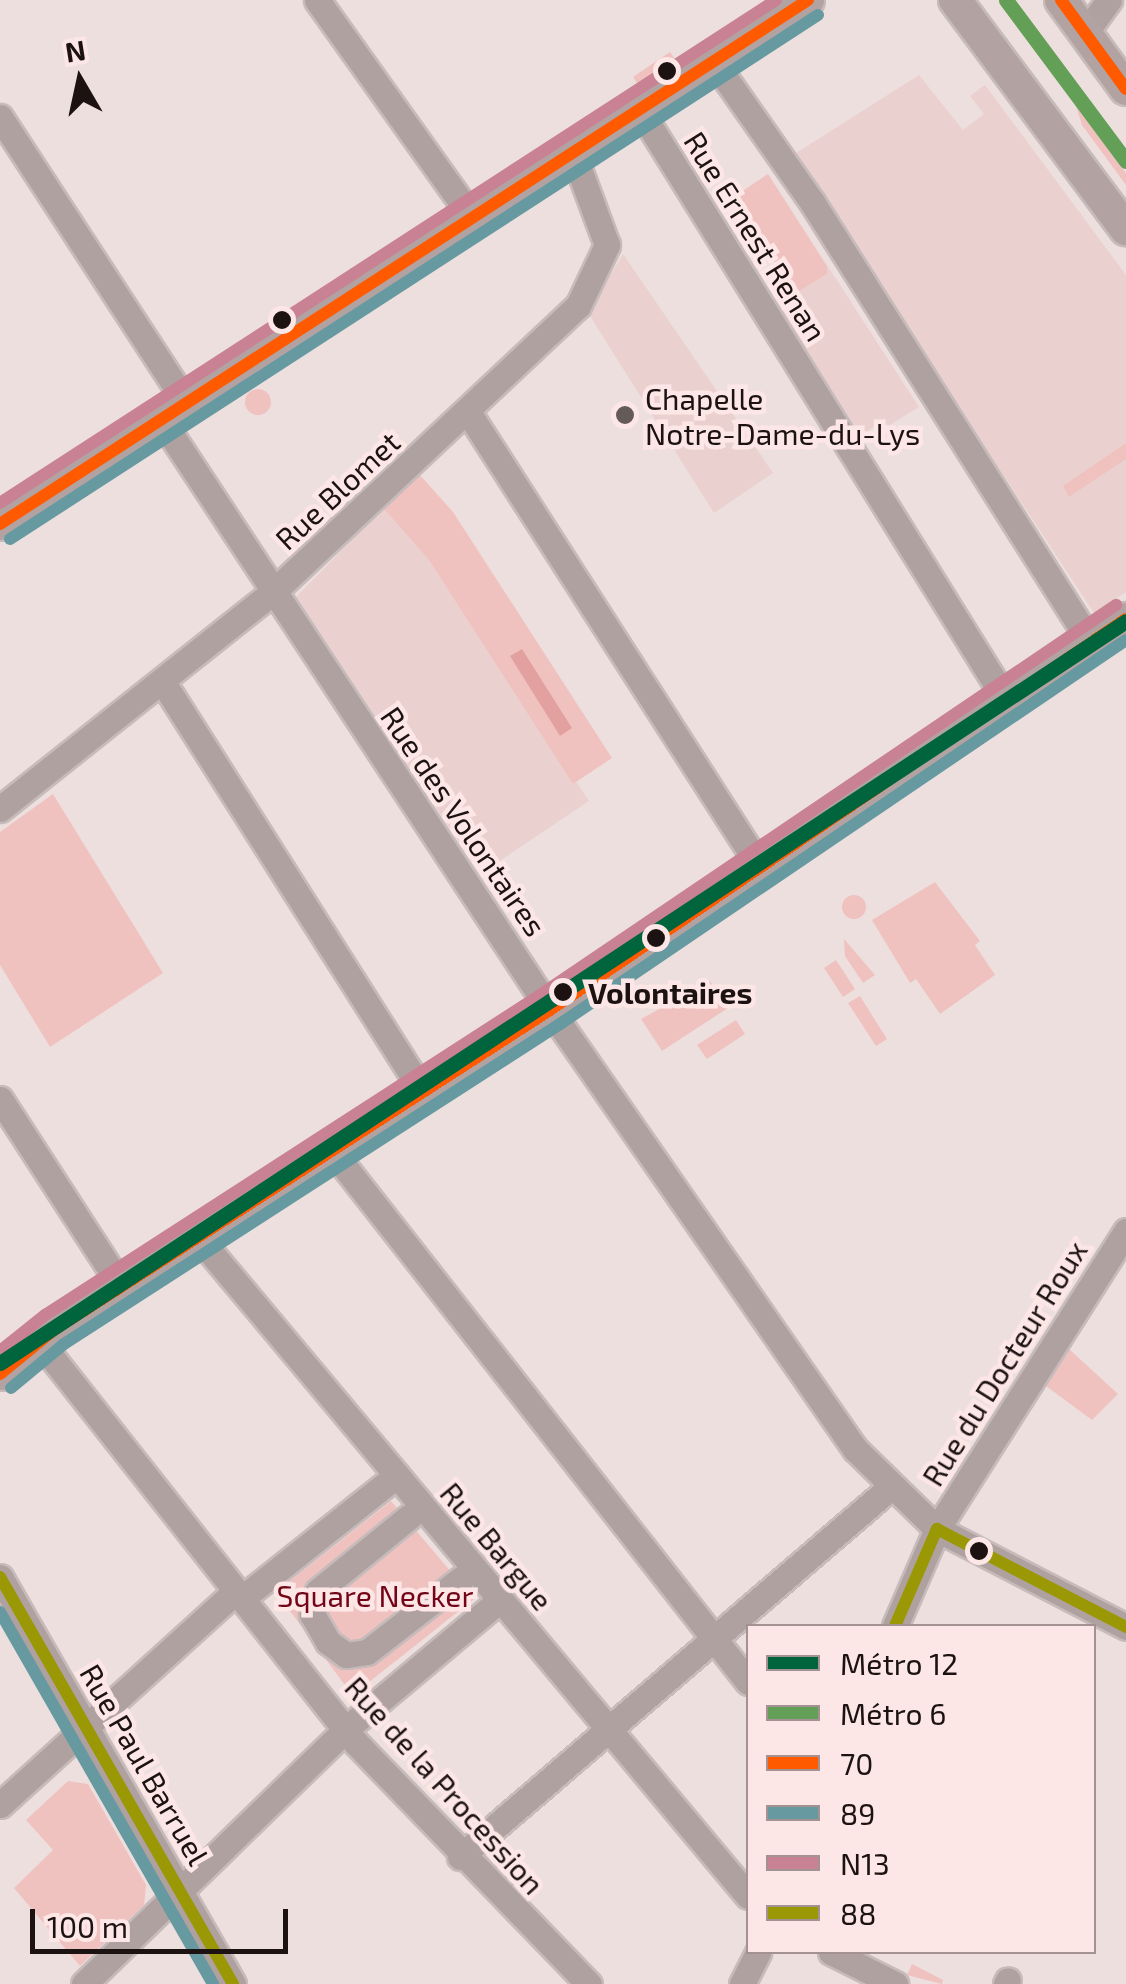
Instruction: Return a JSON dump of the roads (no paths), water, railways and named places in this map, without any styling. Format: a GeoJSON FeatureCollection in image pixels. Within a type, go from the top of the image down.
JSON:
{"type":"FeatureCollection","features":[{"type":"Feature","properties":{"kind":"main road"},"geometry":{"type":"LineString","coordinates":[[0,524],[574,156],[808,0]]}},
{"type":"Feature","properties":{"kind":"main road"},"geometry":{"type":"LineString","coordinates":[[955,0],[1126,229]]}},
{"type":"Feature","properties":{"kind":"main road"},"geometry":{"type":"LineString","coordinates":[[1061,0],[1126,89]]}},
{"type":"Feature","properties":{"kind":"main road"},"geometry":{"type":"LineString","coordinates":[[0,1374],[39,1341],[120,1286],[550,1010],[1126,619]]}},
{"type":"Feature","properties":{"kind":"street"},"geometry":{"type":"LineString","coordinates":[[317,0],[474,220]]}},
{"type":"Feature","properties":{"kind":"street"},"geometry":{"type":"LineString","coordinates":[[1085,34],[1109,0]]}},
{"type":"Feature","properties":{"kind":"street"},"geometry":{"type":"LineString","coordinates":[[714,62],[812,202],[1091,643]]}},
{"type":"Feature","properties":{"kind":"street","name":"Rue Ernest Renan"},"geometry":{"type":"LineString","coordinates":[[641,112],[1006,700]]}},
{"type":"Feature","properties":{"kind":"street","name":"Rue des Volontaires"},"geometry":{"type":"LineString","coordinates":[[0,117],[174,412],[273,592],[550,1010],[855,1448],[937,1529],[1126,1627]]}},
{"type":"Feature","properties":{"kind":"street","name":"Rue Blomet"},"geometry":{"type":"LineString","coordinates":[[0,809],[164,684],[273,592],[578,306],[607,244],[574,156]]}},
{"type":"Feature","properties":{"kind":"street"},"geometry":{"type":"LineString","coordinates":[[468,412],[760,868]]}},
{"type":"Feature","properties":{"kind":"street"},"geometry":{"type":"LineString","coordinates":[[164,684],[424,1093]]}},
{"type":"Feature","properties":{"kind":"street"},"geometry":{"type":"LineString","coordinates":[[0,1099],[120,1286]]}},
{"type":"Feature","properties":{"kind":"street"},"geometry":{"type":"LineString","coordinates":[[333,1152],[746,1679]]}},
{"type":"Feature","properties":{"kind":"street","name":"Rue du Docteur Roux"},"geometry":{"type":"LineString","coordinates":[[896,1624],[937,1529],[1126,1231]]}},
{"type":"Feature","properties":{"kind":"street","name":"Rue Bargue"},"geometry":{"type":"LineString","coordinates":[[196,1236],[746,1894]]}},
{"type":"Feature","properties":{"kind":"street","name":"Rue de la Procession"},"geometry":{"type":"LineString","coordinates":[[39,1341],[346,1730],[574,1979]]}},
{"type":"Feature","properties":{"kind":"street"},"geometry":{"type":"LineString","coordinates":[[0,1805],[85,1726],[239,1595],[397,1475]]}},
{"type":"Feature","properties":{"kind":"street"},"geometry":{"type":"LineString","coordinates":[[460,1857],[892,1486]]}},
{"type":"Feature","properties":{"kind":"street"},"geometry":{"type":"LineString","coordinates":[[410,1516],[318,1591],[311,1608],[318,1641],[346,1654],[367,1652],[462,1578]]}},
{"type":"Feature","properties":{"kind":"street","name":"Rue Paul Barruel"},"geometry":{"type":"LineString","coordinates":[[0,1577],[233,1984]]}},
{"type":"Feature","properties":{"kind":"street"},"geometry":{"type":"LineString","coordinates":[[84,1984],[346,1730],[500,1600]]}},
{"type":"Feature","properties":{"kind":"street"},"geometry":{"type":"LineString","coordinates":[[742,1984],[757,1954]]}},
{"type":"Feature","properties":{"kind":"street"},"geometry":{"type":"LineString","coordinates":[[836,1954],[895,1984]]}},
{"type":"Feature","properties":{"kind":"metro line","name":"6"},"geometry":{"type":"LineString","coordinates":[[1006,0],[1126,161]]}},
{"type":"Feature","properties":{"kind":"metro line","name":"12"},"geometry":{"type":"LineString","coordinates":[[0,1363],[1126,621]]}},
{"type":"Feature","properties":{"kind":"place","name":"Chapelle Notre-Dame-du-Lys"},"geometry":{"type":"Point","coordinates":[625,415]}},
{"type":"Feature","properties":{"kind":"place","name":"Volontaires"},"geometry":{"type":"Point","coordinates":[563,992]}},
{"type":"Feature","properties":{"kind":"park label","name":"Square Necker"},"geometry":{"type":"Point","coordinates":[375,1595]}}]}
